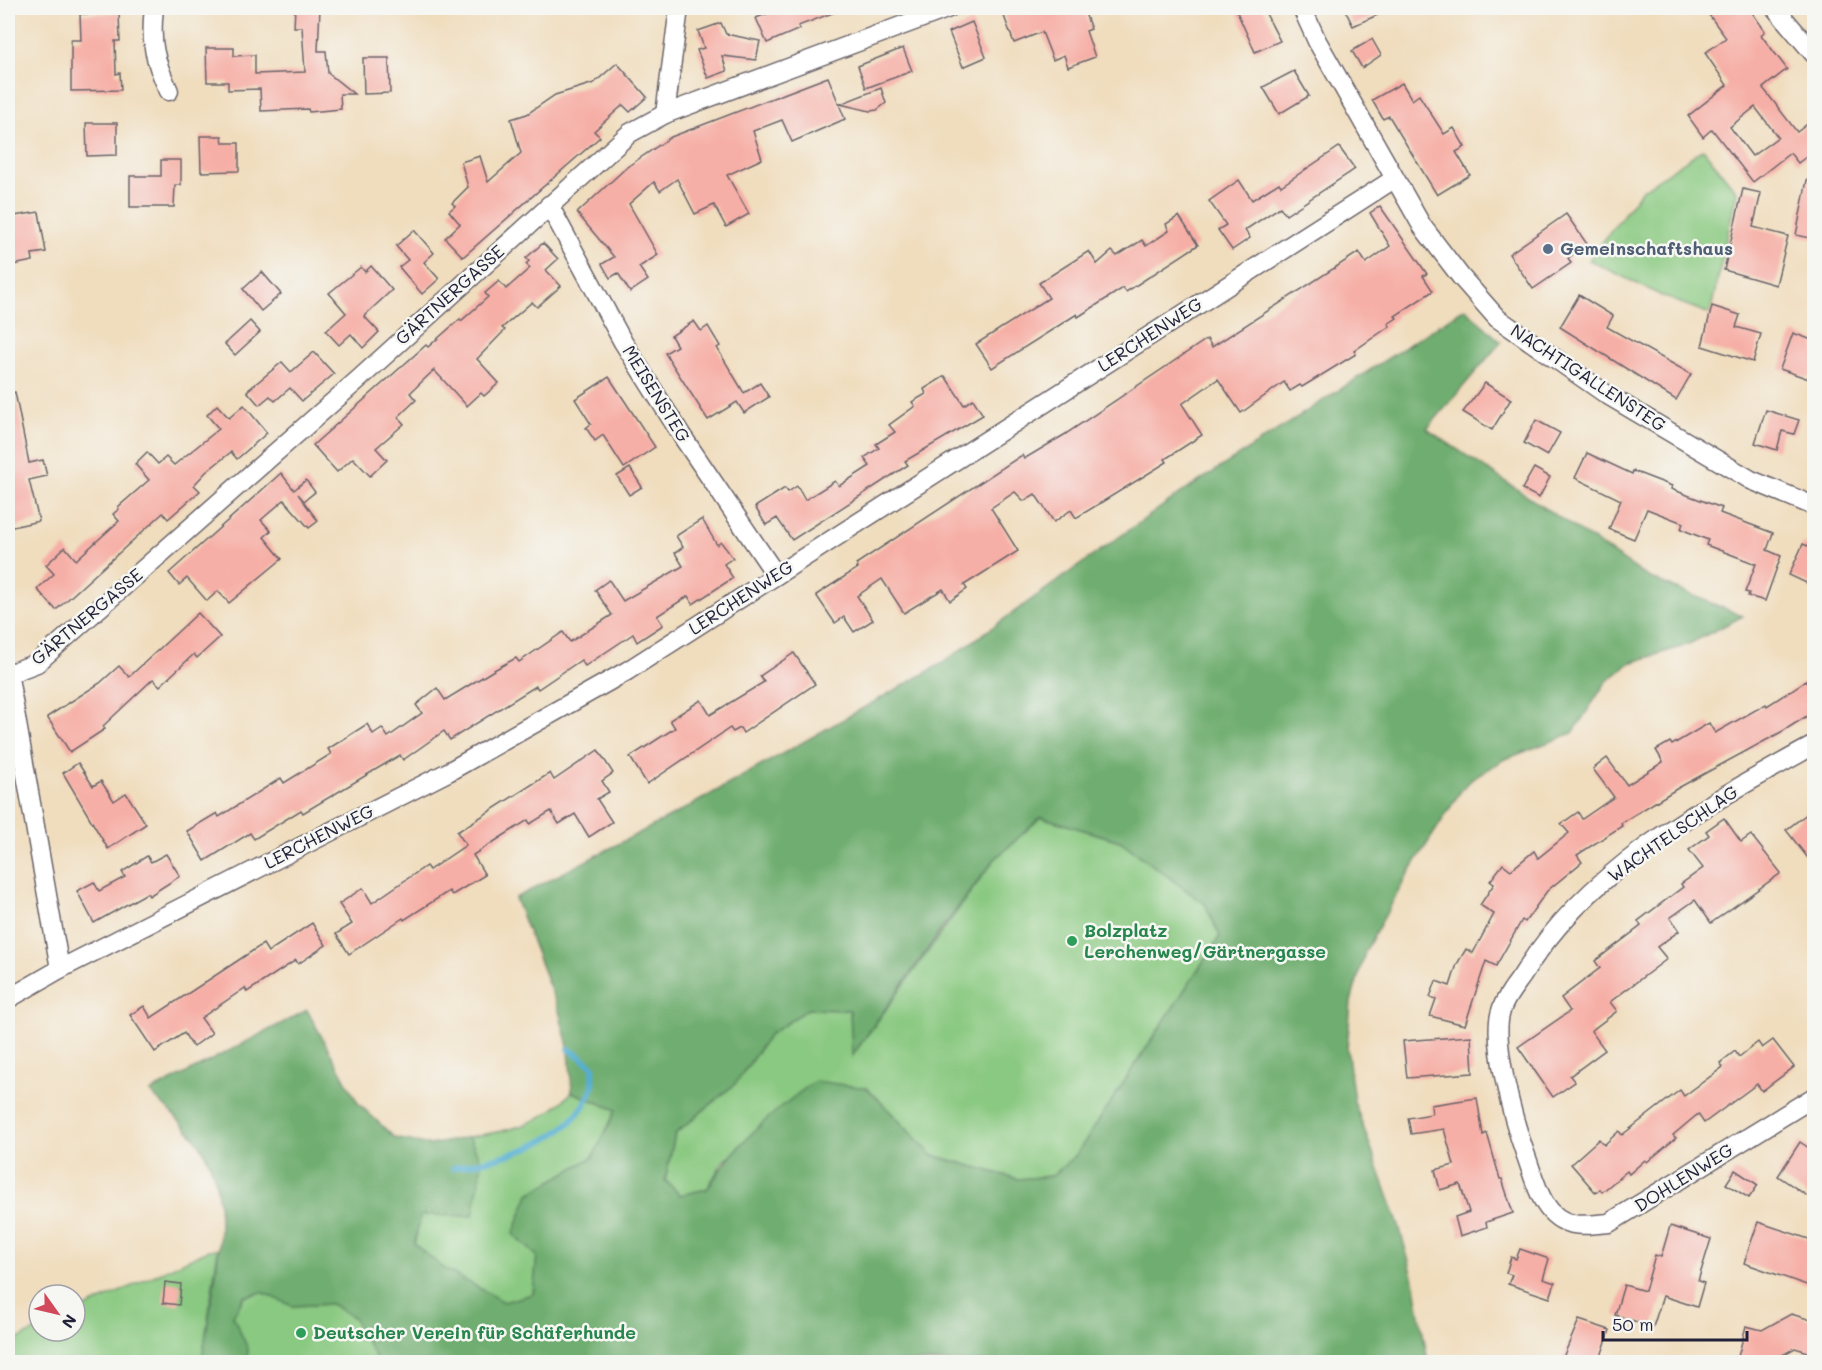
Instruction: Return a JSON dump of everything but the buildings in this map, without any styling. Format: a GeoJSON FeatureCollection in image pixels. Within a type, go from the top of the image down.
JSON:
{"type":"FeatureCollection","features":[{"type":"Feature","properties":{"kind":"street"},"geometry":{"type":"LineString","coordinates":[[154,8],[151,36],[158,68],[169,91]]}},
{"type":"Feature","properties":{"kind":"street"},"geometry":{"type":"LineString","coordinates":[[665,114],[679,8]]}},
{"type":"Feature","properties":{"kind":"street","name":"GÄRTNERGASSE"},"geometry":{"type":"LineString","coordinates":[[8,673],[37,663],[351,386],[630,133],[665,114],[949,8]]}},
{"type":"Feature","properties":{"kind":"street","name":"NACHTIGALLENSTEG"},"geometry":{"type":"LineString","coordinates":[[1302,8],[1317,42],[1422,226],[1461,277],[1497,318],[1605,394],[1742,475],[1815,506]]}},
{"type":"Feature","properties":{"kind":"street"},"geometry":{"type":"LineString","coordinates":[[1775,8],[1815,54]]}},
{"type":"Feature","properties":{"kind":"street","name":"LERCHENWEG"},"geometry":{"type":"LineString","coordinates":[[8,999],[60,969],[448,772],[627,670],[1395,179]]}},
{"type":"Feature","properties":{"kind":"street","name":"MEISENSTEG"},"geometry":{"type":"LineString","coordinates":[[549,205],[623,342],[684,439],[776,575]]}},
{"type":"Feature","properties":{"kind":"street"},"geometry":{"type":"LineString","coordinates":[[8,673],[60,969]]}},
{"type":"Feature","properties":{"kind":"street","name":"WACHTELSCHLAG"},"geometry":{"type":"LineString","coordinates":[[1546,1209],[1518,1134],[1502,1067],[1500,1011],[1530,963],[1570,913],[1633,858],[1716,800],[1815,745]]}},
{"type":"Feature","properties":{"kind":"street","name":"DOHLENWEG"},"geometry":{"type":"LineString","coordinates":[[1546,1209],[1572,1224],[1609,1224],[1815,1097]]}},
{"type":"Feature","properties":{"kind":"green space"},"geometry":{"type":"Polygon","coordinates":[[[1703,149],[1737,192],[1710,314],[1662,296],[1589,260],[1642,190],[1703,149]]]}},
{"type":"Feature","properties":{"kind":"green space"},"geometry":{"type":"Polygon","coordinates":[[[1465,308],[1501,342],[1427,429],[1648,577],[1743,616],[1687,645],[1630,663],[1606,682],[1573,733],[1503,760],[1471,780],[1460,792],[1408,874],[1365,952],[1351,1002],[1347,1048],[1354,1101],[1399,1226],[1414,1280],[1428,1362],[378,1362],[353,1317],[331,1304],[292,1306],[262,1292],[244,1297],[233,1316],[248,1349],[247,1362],[202,1362],[218,1254],[219,1199],[213,1174],[203,1150],[186,1128],[150,1092],[307,1010],[358,1103],[395,1138],[430,1145],[469,1137],[482,1163],[473,1216],[421,1215],[414,1244],[446,1270],[504,1302],[533,1294],[537,1256],[513,1234],[529,1194],[593,1157],[616,1110],[572,1092],[569,1050],[559,1011],[515,898],[681,811],[941,664],[1178,495],[1465,308]],[[1041,817],[994,860],[941,930],[852,1056],[850,1010],[808,1009],[769,1035],[736,1083],[675,1134],[665,1180],[680,1195],[707,1189],[730,1157],[756,1129],[815,1081],[867,1088],[932,1155],[1018,1179],[1052,1176],[1076,1155],[1220,936],[1205,904],[1120,841],[1041,817]]]}},
{"type":"Feature","properties":{"kind":"green space"},"geometry":{"type":"Polygon","coordinates":[[[1041,817],[1120,841],[1205,904],[1220,936],[1076,1155],[1052,1176],[1018,1179],[932,1155],[867,1088],[724,1160],[707,1189],[680,1195],[665,1180],[675,1134],[736,1083],[769,1035],[808,1009],[850,1010],[853,1055],[994,860],[1041,817]]]}},
{"type":"Feature","properties":{"kind":"green space"},"geometry":{"type":"Polygon","coordinates":[[[572,1092],[617,1110],[593,1157],[529,1194],[537,1256],[533,1294],[504,1302],[446,1270],[414,1244],[421,1215],[482,1163],[469,1137],[525,1125],[548,1112],[572,1092]]]}},
{"type":"Feature","properties":{"kind":"green space"},"geometry":{"type":"Polygon","coordinates":[[[218,1249],[202,1362],[8,1362],[8,1344],[27,1335],[27,1343],[87,1343],[87,1307],[208,1250],[218,1249]]]}},
{"type":"Feature","properties":{"kind":"green space","name":"Deutscher Verein für Schäferhunde"},"geometry":{"type":"Polygon","coordinates":[[[262,1292],[292,1306],[331,1304],[353,1317],[378,1362],[247,1362],[247,1349],[233,1316],[244,1297],[262,1292]]]}},
{"type":"Feature","properties":{"kind":"waterway"},"geometry":{"type":"LineString","coordinates":[[453,1168],[514,1153],[552,1136],[569,1123],[582,1108],[592,1089],[593,1078],[593,1066],[569,1049]]}},
{"type":"Feature","properties":{"kind":"place","name":"Gemeinschaftshaus"},"geometry":{"type":"Point","coordinates":[1548,249]}},
{"type":"Feature","properties":{"kind":"place","name":"Bolzplatz Lerchenweg/Gärtnergasse"},"geometry":{"type":"Point","coordinates":[1072,941]}},
{"type":"Feature","properties":{"kind":"place","name":"Deutscher Verein für Schäferhunde"},"geometry":{"type":"Point","coordinates":[301,1333]}}]}
